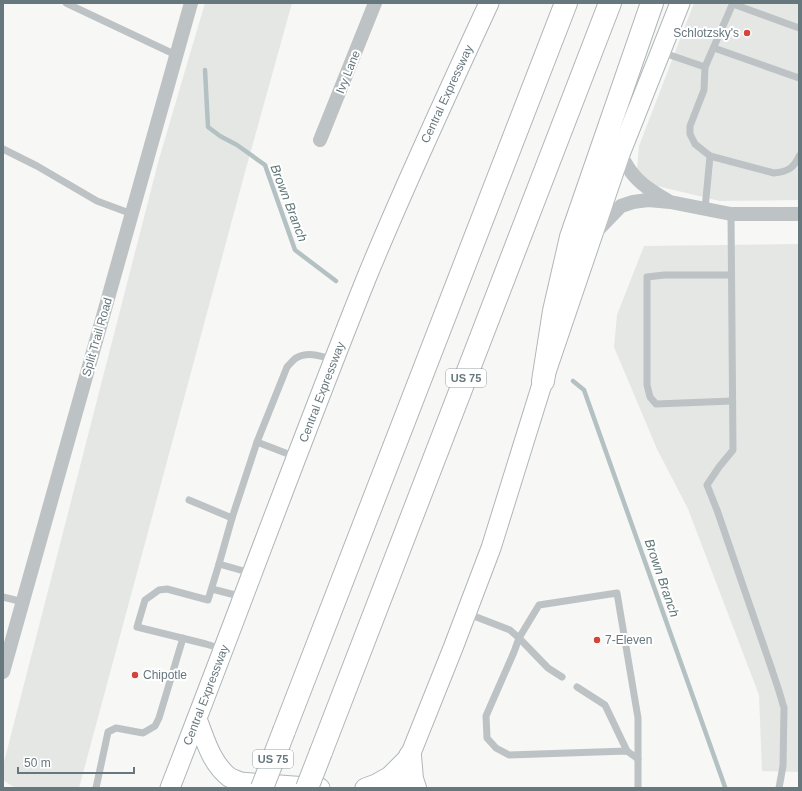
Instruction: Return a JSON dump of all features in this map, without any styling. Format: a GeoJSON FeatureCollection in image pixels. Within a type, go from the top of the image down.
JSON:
{"type":"FeatureCollection","features":[{"type":"Feature","properties":{"kind":"main road","name":"Central Expressway"},"geometry":{"type":"LineString","coordinates":[[170,788],[296,457],[390,221],[424,143],[489,3]]}},
{"type":"Feature","properties":{"kind":"main road","name":"US 75"},"geometry":{"type":"LineString","coordinates":[[262,788],[566,3]]}},
{"type":"Feature","properties":{"kind":"main road","name":"US 75"},"geometry":{"type":"LineString","coordinates":[[307,788],[610,3]]}},
{"type":"Feature","properties":{"kind":"main road"},"geometry":{"type":"LineString","coordinates":[[543,381],[554,311],[571,237],[652,3]]}},
{"type":"Feature","properties":{"kind":"main road"},"geometry":{"type":"LineString","coordinates":[[398,788],[491,548],[543,381],[620,154],[680,3]]}},
{"type":"Feature","properties":{"kind":"main road"},"geometry":{"type":"LineString","coordinates":[[197,719],[210,753],[219,768],[230,778],[240,782],[320,788]]}},
{"type":"Feature","properties":{"kind":"main road"},"geometry":{"type":"LineString","coordinates":[[365,788],[390,776],[410,756]]}},
{"type":"Feature","properties":{"kind":"main road"},"geometry":{"type":"LineString","coordinates":[[410,756],[412,779],[415,788]]}},
{"type":"Feature","properties":{"kind":"street","name":"Split Trail Road"},"geometry":{"type":"LineString","coordinates":[[3,672],[191,3]]}},
{"type":"Feature","properties":{"kind":"street","name":"Ivy Lane"},"geometry":{"type":"LineString","coordinates":[[320,140],[375,3]]}},
{"type":"Feature","properties":{"kind":"street"},"geometry":{"type":"LineString","coordinates":[[620,154],[632,173],[643,184],[670,202]]}},
{"type":"Feature","properties":{"kind":"street"},"geometry":{"type":"LineString","coordinates":[[593,235],[621,206],[633,202],[648,200],[670,202],[730,214],[799,214]]}},
{"type":"Feature","properties":{"kind":"lane"},"geometry":{"type":"LineString","coordinates":[[66,3],[176,55]]}},
{"type":"Feature","properties":{"kind":"lane"},"geometry":{"type":"LineString","coordinates":[[799,28],[733,3],[705,67],[704,90],[690,126],[690,134],[695,144],[710,156],[774,173],[790,169],[797,161],[799,156]]}},
{"type":"Feature","properties":{"kind":"lane"},"geometry":{"type":"LineString","coordinates":[[714,48],[799,78]]}},
{"type":"Feature","properties":{"kind":"lane"},"geometry":{"type":"LineString","coordinates":[[660,52],[705,67]]}},
{"type":"Feature","properties":{"kind":"lane"},"geometry":{"type":"LineString","coordinates":[[3,148],[96,201],[132,214]]}},
{"type":"Feature","properties":{"kind":"lane"},"geometry":{"type":"LineString","coordinates":[[705,209],[710,156]]}},
{"type":"Feature","properties":{"kind":"lane"},"geometry":{"type":"LineString","coordinates":[[730,214],[733,450],[719,467],[708,485],[769,660],[784,708],[783,766],[779,788]]}},
{"type":"Feature","properties":{"kind":"lane"},"geometry":{"type":"LineString","coordinates":[[731,276],[664,275],[647,277],[647,385],[650,397],[656,404],[732,401]]}},
{"type":"Feature","properties":{"kind":"lane"},"geometry":{"type":"LineString","coordinates":[[223,650],[206,644],[137,627],[145,600],[159,590],[167,589],[208,600],[232,518],[257,442],[287,367],[295,358],[306,355],[316,355],[334,360]]}},
{"type":"Feature","properties":{"kind":"lane"},"geometry":{"type":"LineString","coordinates":[[257,442],[296,457]]}},
{"type":"Feature","properties":{"kind":"lane"},"geometry":{"type":"LineString","coordinates":[[189,500],[232,518]]}},
{"type":"Feature","properties":{"kind":"lane"},"geometry":{"type":"LineString","coordinates":[[219,564],[253,573]]}},
{"type":"Feature","properties":{"kind":"lane"},"geometry":{"type":"LineString","coordinates":[[212,589],[243,597]]}},
{"type":"Feature","properties":{"kind":"lane"},"geometry":{"type":"LineString","coordinates":[[627,751],[509,755],[496,748],[487,738],[486,716],[519,638],[539,605],[617,593],[638,718],[638,788]]}},
{"type":"Feature","properties":{"kind":"lane"},"geometry":{"type":"LineString","coordinates":[[3,597],[22,602]]}},
{"type":"Feature","properties":{"kind":"lane"},"geometry":{"type":"LineString","coordinates":[[466,613],[510,630],[548,668],[562,677]]}},
{"type":"Feature","properties":{"kind":"lane"},"geometry":{"type":"LineString","coordinates":[[96,788],[108,732],[116,728],[143,733],[155,726],[159,718],[183,638]]}},
{"type":"Feature","properties":{"kind":"lane"},"geometry":{"type":"LineString","coordinates":[[577,687],[605,705],[627,751],[638,759]]}},
{"type":"Feature","properties":{"kind":"shaded area"},"geometry":{"type":"Polygon","coordinates":[[[205,3],[292,3],[79,788],[15,788],[3,780],[3,766],[159,159],[205,3]]]}},
{"type":"Feature","properties":{"kind":"shaded area"},"geometry":{"type":"Polygon","coordinates":[[[694,3],[799,3],[799,200],[720,201],[653,185],[637,169],[639,146],[694,3]]]}},
{"type":"Feature","properties":{"kind":"shaded area"},"geometry":{"type":"Polygon","coordinates":[[[799,244],[799,772],[762,771],[759,695],[688,509],[657,449],[614,347],[617,315],[644,246],[799,244]]]}},
{"type":"Feature","properties":{"kind":"waterway","name":"Brown Branch"},"geometry":{"type":"LineString","coordinates":[[205,70],[208,127],[265,165],[295,250],[336,281]]}},
{"type":"Feature","properties":{"kind":"waterway","name":"Brown Branch"},"geometry":{"type":"LineString","coordinates":[[573,381],[584,390],[725,787]]}},
{"type":"Feature","properties":{"kind":"place","name":"Schlotzsky's"},"geometry":{"type":"Point","coordinates":[747,33]}},
{"type":"Feature","properties":{"kind":"place","name":"7-Eleven"},"geometry":{"type":"Point","coordinates":[597,640]}},
{"type":"Feature","properties":{"kind":"place","name":"Chipotle"},"geometry":{"type":"Point","coordinates":[135,675]}}]}
